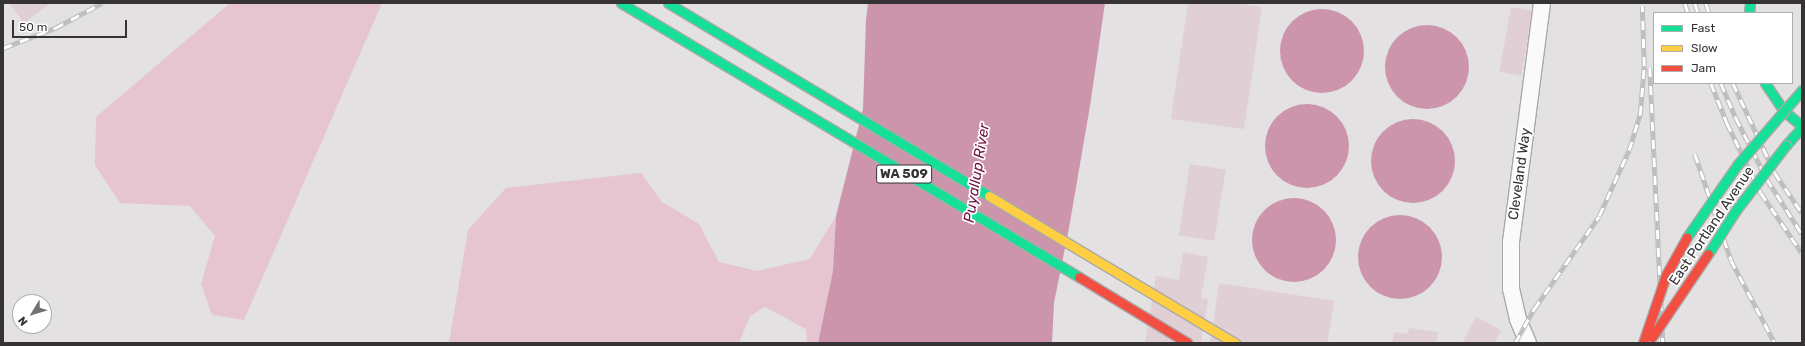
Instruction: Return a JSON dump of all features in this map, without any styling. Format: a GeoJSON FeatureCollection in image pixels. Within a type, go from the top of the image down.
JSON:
{"type":"FeatureCollection","features":[{"type":"Feature","properties":{"kind":"main road","name":"WA 509"},"geometry":{"type":"LineString","coordinates":[[621,3],[1188,343]]}},
{"type":"Feature","properties":{"kind":"main road","name":"WA 509"},"geometry":{"type":"LineString","coordinates":[[668,3],[1235,343]]}},
{"type":"Feature","properties":{"kind":"main road"},"geometry":{"type":"LineString","coordinates":[[1766,84],[1784,111],[1802,127]]}},
{"type":"Feature","properties":{"kind":"main road","name":"East Portland Avenue"},"geometry":{"type":"LineString","coordinates":[[1643,343],[1666,275],[1690,232],[1738,164],[1802,90]]}},
{"type":"Feature","properties":{"kind":"main road","name":"East Portland Avenue"},"geometry":{"type":"LineString","coordinates":[[1648,343],[1686,289],[1736,210],[1767,168],[1802,127]]}},
{"type":"Feature","properties":{"kind":"street","name":"Cleveland Way"},"geometry":{"type":"LineString","coordinates":[[1528,343],[1518,319],[1512,294],[1510,278],[1511,242],[1542,3]]}},
{"type":"Feature","properties":{"kind":"shaded area"},"geometry":{"type":"Polygon","coordinates":[[[230,3],[382,3],[244,320],[212,315],[201,284],[215,236],[190,206],[120,203],[95,165],[96,117],[230,3]]]}},
{"type":"Feature","properties":{"kind":"shaded area"},"geometry":{"type":"Polygon","coordinates":[[[641,173],[662,202],[699,224],[719,262],[757,271],[810,259],[836,216],[833,271],[818,343],[807,343],[806,329],[765,307],[750,316],[739,343],[449,343],[468,230],[506,188],[641,173]]]}},
{"type":"Feature","properties":{"kind":"water","name":"Puyallup River"},"geometry":{"type":"Polygon","coordinates":[[[868,3],[1105,3],[1090,106],[1069,228],[1054,303],[1052,343],[818,343],[833,271],[836,216],[863,109],[868,3]]]}},
{"type":"Feature","properties":{"kind":"water"},"geometry":{"type":"Polygon","coordinates":[[[1322,9],[1338,12],[1352,21],[1361,35],[1364,51],[1361,67],[1352,81],[1338,90],[1322,93],[1306,90],[1292,81],[1283,67],[1280,51],[1283,35],[1292,21],[1306,12],[1322,9]]]}},
{"type":"Feature","properties":{"kind":"water"},"geometry":{"type":"Polygon","coordinates":[[[1427,25],[1443,28],[1457,37],[1466,51],[1469,67],[1466,83],[1457,97],[1443,106],[1427,109],[1411,106],[1397,97],[1388,83],[1385,67],[1388,51],[1397,37],[1411,28],[1427,25]]]}},
{"type":"Feature","properties":{"kind":"water"},"geometry":{"type":"Polygon","coordinates":[[[1307,104],[1323,107],[1337,116],[1346,130],[1349,146],[1346,162],[1337,176],[1323,185],[1307,188],[1291,185],[1277,176],[1268,162],[1265,146],[1268,130],[1277,116],[1291,107],[1307,104]]]}},
{"type":"Feature","properties":{"kind":"water"},"geometry":{"type":"Polygon","coordinates":[[[1413,119],[1429,122],[1443,131],[1452,145],[1455,161],[1452,177],[1443,191],[1429,200],[1413,203],[1397,200],[1383,191],[1374,177],[1371,161],[1374,145],[1383,131],[1397,122],[1413,119]]]}},
{"type":"Feature","properties":{"kind":"water"},"geometry":{"type":"Polygon","coordinates":[[[1294,198],[1310,201],[1324,210],[1333,224],[1336,240],[1333,256],[1324,270],[1310,279],[1294,282],[1278,279],[1264,270],[1255,256],[1252,240],[1255,224],[1264,210],[1278,201],[1294,198]]]}},
{"type":"Feature","properties":{"kind":"water"},"geometry":{"type":"Polygon","coordinates":[[[1400,215],[1416,218],[1430,227],[1439,241],[1442,257],[1439,273],[1430,287],[1416,296],[1400,299],[1384,296],[1370,287],[1361,273],[1358,257],[1361,241],[1370,227],[1384,218],[1400,215]]]}},
{"type":"Feature","properties":{"kind":"building"},"geometry":{"type":"Polygon","coordinates":[[[9,3],[50,3],[24,23],[9,3]]]}},
{"type":"Feature","properties":{"kind":"building"},"geometry":{"type":"Polygon","coordinates":[[[1188,3],[1236,3],[1262,7],[1244,129],[1171,119],[1188,3]]]}},
{"type":"Feature","properties":{"kind":"building"},"geometry":{"type":"Polygon","coordinates":[[[1511,7],[1533,11],[1521,76],[1500,72],[1511,7]]]}},
{"type":"Feature","properties":{"kind":"building"},"geometry":{"type":"Polygon","coordinates":[[[1190,164],[1226,170],[1214,241],[1179,235],[1190,164]]]}},
{"type":"Feature","properties":{"kind":"building"},"geometry":{"type":"Polygon","coordinates":[[[1183,252],[1208,257],[1201,298],[1208,299],[1201,343],[1145,343],[1156,276],[1179,280],[1183,252]]]}},
{"type":"Feature","properties":{"kind":"building"},"geometry":{"type":"Polygon","coordinates":[[[1219,283],[1334,301],[1327,343],[1210,343],[1219,283]]]}},
{"type":"Feature","properties":{"kind":"building"},"geometry":{"type":"Polygon","coordinates":[[[1476,317],[1501,330],[1494,343],[1462,343],[1476,317]]]}},
{"type":"Feature","properties":{"kind":"building"},"geometry":{"type":"Polygon","coordinates":[[[1409,328],[1438,332],[1436,343],[1392,343],[1394,332],[1408,334],[1409,328]]]}},
{"type":"Feature","properties":{"kind":"railway"},"geometry":{"type":"LineString","coordinates":[[3,48],[55,28],[102,3]]}},
{"type":"Feature","properties":{"kind":"railway"},"geometry":{"type":"LineString","coordinates":[[1685,3],[1688,12]]}},
{"type":"Feature","properties":{"kind":"railway"},"geometry":{"type":"LineString","coordinates":[[1695,3],[1698,12]]}},
{"type":"Feature","properties":{"kind":"railway"},"geometry":{"type":"LineString","coordinates":[[1706,3],[1709,12]]}},
{"type":"Feature","properties":{"kind":"railway"},"geometry":{"type":"LineString","coordinates":[[1515,343],[1534,309],[1599,216],[1629,150],[1640,115],[1644,66],[1642,6]]}},
{"type":"Feature","properties":{"kind":"railway"},"geometry":{"type":"LineString","coordinates":[[1650,68],[1663,343]]}},
{"type":"Feature","properties":{"kind":"railway"},"geometry":{"type":"LineString","coordinates":[[1711,84],[1727,123],[1761,193],[1802,253]]}},
{"type":"Feature","properties":{"kind":"railway"},"geometry":{"type":"LineString","coordinates":[[1721,84],[1736,118],[1767,179],[1802,234]]}},
{"type":"Feature","properties":{"kind":"railway"},"geometry":{"type":"LineString","coordinates":[[1733,84],[1775,173],[1802,213]]}},
{"type":"Feature","properties":{"kind":"railway"},"geometry":{"type":"LineString","coordinates":[[1695,154],[1731,260],[1775,343]]}},
{"type":"Feature","properties":{"kind":"traffic: fast"},"geometry":{"type":"LineString","coordinates":[[621,3],[1079,277]]}},
{"type":"Feature","properties":{"kind":"traffic: fast"},"geometry":{"type":"LineString","coordinates":[[668,3],[989,196]]}},
{"type":"Feature","properties":{"kind":"traffic: fast"},"geometry":{"type":"LineString","coordinates":[[1749,12],[1750,3]]}},
{"type":"Feature","properties":{"kind":"traffic: fast"},"geometry":{"type":"LineString","coordinates":[[1766,84],[1784,111],[1802,126]]}},
{"type":"Feature","properties":{"kind":"traffic: fast"},"geometry":{"type":"LineString","coordinates":[[1687,237],[1738,164],[1802,90]]}},
{"type":"Feature","properties":{"kind":"traffic: fast"},"geometry":{"type":"LineString","coordinates":[[1786,145],[1802,127]]}},
{"type":"Feature","properties":{"kind":"traffic: fast"},"geometry":{"type":"LineString","coordinates":[[1708,254],[1736,210],[1786,145]]}},
{"type":"Feature","properties":{"kind":"traffic: slow"},"geometry":{"type":"LineString","coordinates":[[989,196],[1235,343]]}},
{"type":"Feature","properties":{"kind":"traffic: jam"},"geometry":{"type":"LineString","coordinates":[[1643,343],[1666,275],[1687,237]]}},
{"type":"Feature","properties":{"kind":"traffic: jam"},"geometry":{"type":"LineString","coordinates":[[1652,337],[1708,254]]}},
{"type":"Feature","properties":{"kind":"traffic: jam"},"geometry":{"type":"LineString","coordinates":[[1079,277],[1188,343]]}}]}
